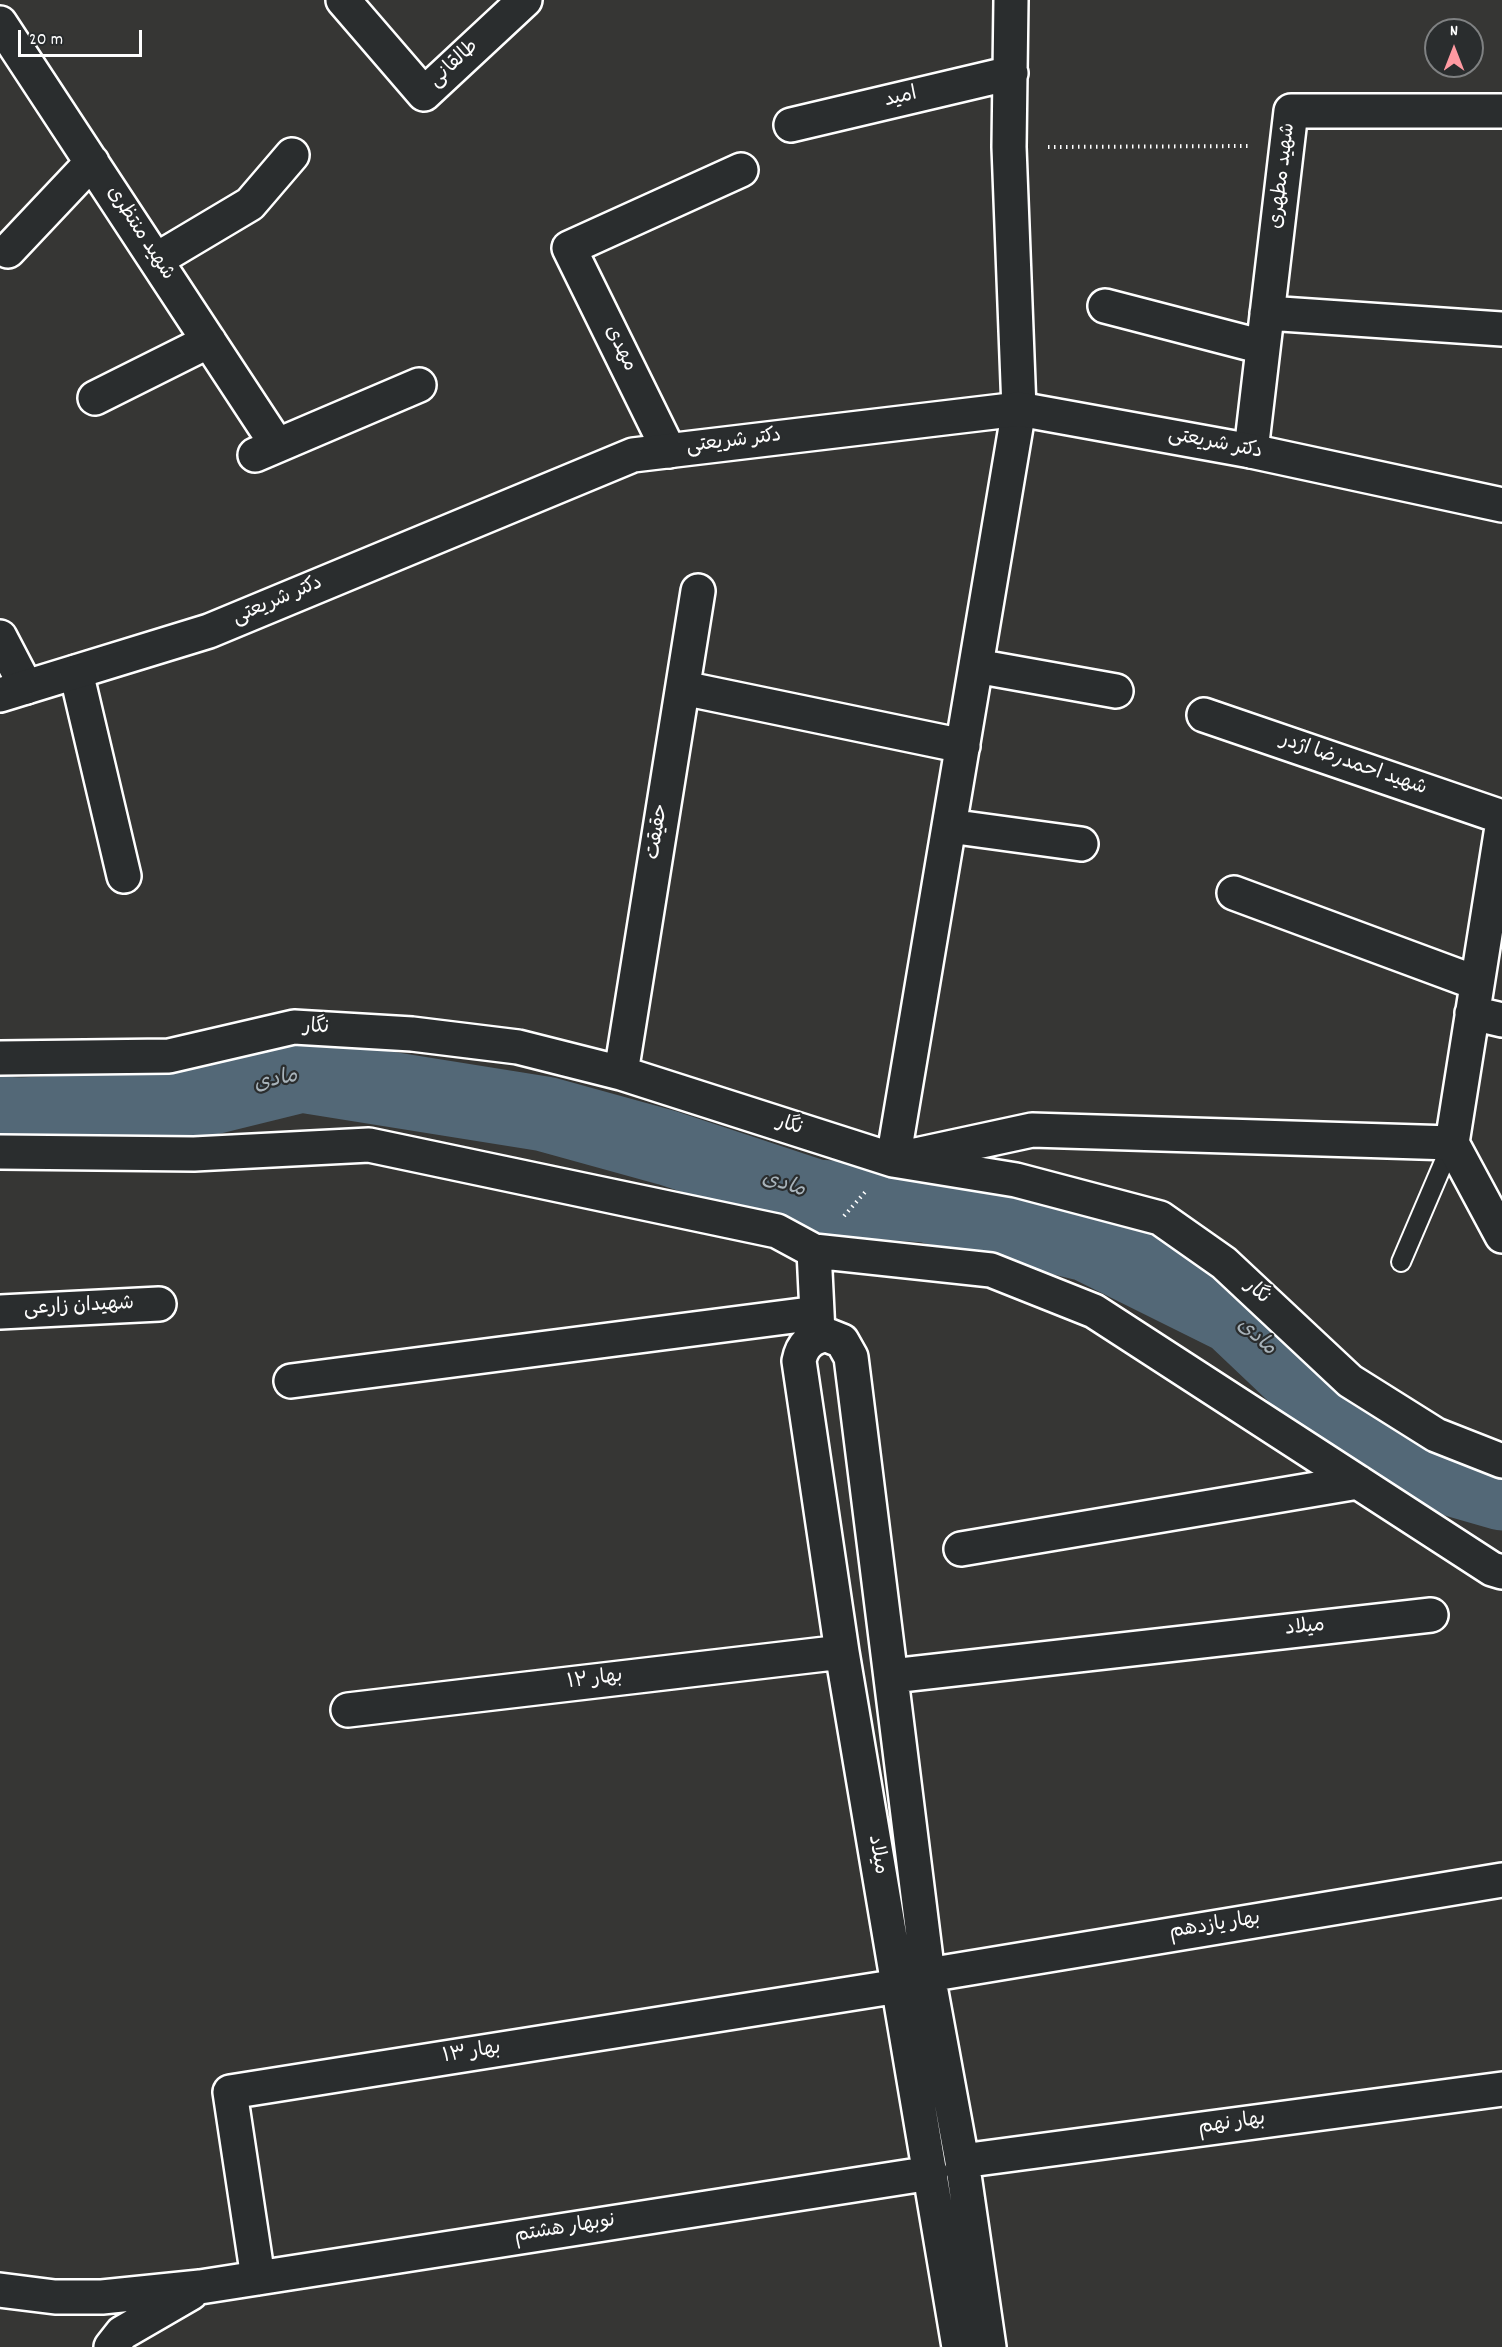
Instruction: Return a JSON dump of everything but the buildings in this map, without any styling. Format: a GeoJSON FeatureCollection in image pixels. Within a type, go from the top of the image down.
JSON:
{"type":"FeatureCollection","features":[{"type":"Feature","properties":{"kind":"street","name":"طالقانی"},"geometry":{"type":"LineString","coordinates":[[343,0],[424,94],[525,0]]}},
{"type":"Feature","properties":{"kind":"street"},"geometry":{"type":"LineString","coordinates":[[1011,0],[1009,147],[1019,409],[893,1160],[1032,1130],[1452,1143]]}},
{"type":"Feature","properties":{"kind":"street","name":"شهید منتظری"},"geometry":{"type":"LineString","coordinates":[[0,23],[209,340],[266,450],[419,385]]}},
{"type":"Feature","properties":{"kind":"street","name":"امید"},"geometry":{"type":"LineString","coordinates":[[791,125],[1011,73]]}},
{"type":"Feature","properties":{"kind":"street","name":"شهید مطهری"},"geometry":{"type":"LineString","coordinates":[[1251,451],[1291,111],[1502,111]]}},
{"type":"Feature","properties":{"kind":"street"},"geometry":{"type":"LineString","coordinates":[[156,260],[250,204],[292,155]]}},
{"type":"Feature","properties":{"kind":"street"},"geometry":{"type":"LineString","coordinates":[[8,251],[92,162]]}},
{"type":"Feature","properties":{"kind":"street","name":"مهدی"},"geometry":{"type":"LineString","coordinates":[[669,451],[569,248],[741,170]]}},
{"type":"Feature","properties":{"kind":"street"},"geometry":{"type":"LineString","coordinates":[[1105,306],[1263,347]]}},
{"type":"Feature","properties":{"kind":"street"},"geometry":{"type":"LineString","coordinates":[[1267,313],[1502,329]]}},
{"type":"Feature","properties":{"kind":"street"},"geometry":{"type":"LineString","coordinates":[[95,398],[209,340]]}},
{"type":"Feature","properties":{"kind":"street","name":"دکتر شریعتی"},"geometry":{"type":"LineString","coordinates":[[13,691],[209,631],[633,455],[1019,409],[1251,451],[1502,505]]}},
{"type":"Feature","properties":{"kind":"street","name":"حقیقت"},"geometry":{"type":"LineString","coordinates":[[621,1073],[698,591]]}},
{"type":"Feature","properties":{"kind":"street"},"geometry":{"type":"LineString","coordinates":[[0,637],[13,691]]}},
{"type":"Feature","properties":{"kind":"street"},"geometry":{"type":"LineString","coordinates":[[976,666],[1116,691]]}},
{"type":"Feature","properties":{"kind":"street"},"geometry":{"type":"LineString","coordinates":[[76,672],[124,876]]}},
{"type":"Feature","properties":{"kind":"street"},"geometry":{"type":"LineString","coordinates":[[682,688],[963,746]]}},
{"type":"Feature","properties":{"kind":"street","name":"شهید احمدرضا اژدر"},"geometry":{"type":"LineString","coordinates":[[1204,715],[1502,817]]}},
{"type":"Feature","properties":{"kind":"street"},"geometry":{"type":"LineString","coordinates":[[949,826],[1081,844]]}},
{"type":"Feature","properties":{"kind":"street"},"geometry":{"type":"LineString","coordinates":[[1502,827],[1484,1005],[1452,1143],[1502,1236]]}},
{"type":"Feature","properties":{"kind":"street"},"geometry":{"type":"LineString","coordinates":[[1234,893],[1484,1005]]}},
{"type":"Feature","properties":{"kind":"street","name":"نگار"},"geometry":{"type":"LineString","coordinates":[[0,1058],[169,1056],[294,1027],[412,1034],[518,1047],[621,1073],[893,1160],[1016,1180],[1160,1218],[1224,1263],[1350,1381],[1436,1435],[1502,1461]]}},
{"type":"Feature","properties":{"kind":"street"},"geometry":{"type":"LineString","coordinates":[[0,1152],[194,1154],[369,1145],[777,1232],[814,1251],[991,1270],[1094,1311],[1492,1569],[1502,1572]]}},
{"type":"Feature","properties":{"kind":"street","name":"میلاد"},"geometry":{"type":"LineString","coordinates":[[814,1251],[812,1337],[842,1652],[854,1724],[914,1980],[962,2161],[959,2347]]}},
{"type":"Feature","properties":{"kind":"street","name":"شهیدان زارعی"},"geometry":{"type":"LineString","coordinates":[[0,1312],[159,1304]]}},
{"type":"Feature","properties":{"kind":"street","name":"میلاد"},"geometry":{"type":"LineString","coordinates":[[812,1337],[827,1335],[836,1337],[848,1348],[850,1357],[897,1717],[914,1980],[931,2173],[989,2347]]}},
{"type":"Feature","properties":{"kind":"street"},"geometry":{"type":"LineString","coordinates":[[291,1381],[812,1337]]}},
{"type":"Feature","properties":{"kind":"street"},"geometry":{"type":"LineString","coordinates":[[961,1549],[1358,1482]]}},
{"type":"Feature","properties":{"kind":"street","name":"میلاد"},"geometry":{"type":"LineString","coordinates":[[892,1676],[1431,1615]]}},
{"type":"Feature","properties":{"kind":"street","name":"بهار ۱۲"},"geometry":{"type":"LineString","coordinates":[[348,1710],[842,1652]]}},
{"type":"Feature","properties":{"kind":"street"},"geometry":{"type":"LineString","coordinates":[[854,1724],[897,1717]]}},
{"type":"Feature","properties":{"kind":"street","name":"بهار یازدهم"},"geometry":{"type":"LineString","coordinates":[[914,1980],[1502,1880]]}},
{"type":"Feature","properties":{"kind":"street","name":"بهار ۱۳"},"geometry":{"type":"LineString","coordinates":[[258,2278],[230,2092],[914,1980]]}},
{"type":"Feature","properties":{"kind":"street","name":"بهار نهم"},"geometry":{"type":"LineString","coordinates":[[962,2161],[1502,2089]]}},
{"type":"Feature","properties":{"kind":"street","name":"نوبهار هشتم"},"geometry":{"type":"LineString","coordinates":[[0,2290],[55,2297],[102,2297],[200,2288],[931,2173]]}},
{"type":"Feature","properties":{"kind":"street"},"geometry":{"type":"LineString","coordinates":[[111,2347],[122,2334],[200,2288]]}},
{"type":"Feature","properties":{"kind":"lane"},"geometry":{"type":"LineString","coordinates":[[1401,1262],[1452,1143]]}},
{"type":"Feature","properties":{"kind":"path"},"geometry":{"type":"LineString","coordinates":[[1009,147],[1287,145]]}},
{"type":"Feature","properties":{"kind":"path"},"geometry":{"type":"LineString","coordinates":[[814,1251],[893,1160]]}},
{"type":"Feature","properties":{"kind":"waterway","name":"مادی"},"geometry":{"type":"LineString","coordinates":[[0,1114],[163,1109],[301,1075],[545,1114],[668,1148],[816,1197],[926,1205],[1087,1244],[1234,1317],[1350,1427],[1422,1470],[1502,1493]]}}]}
